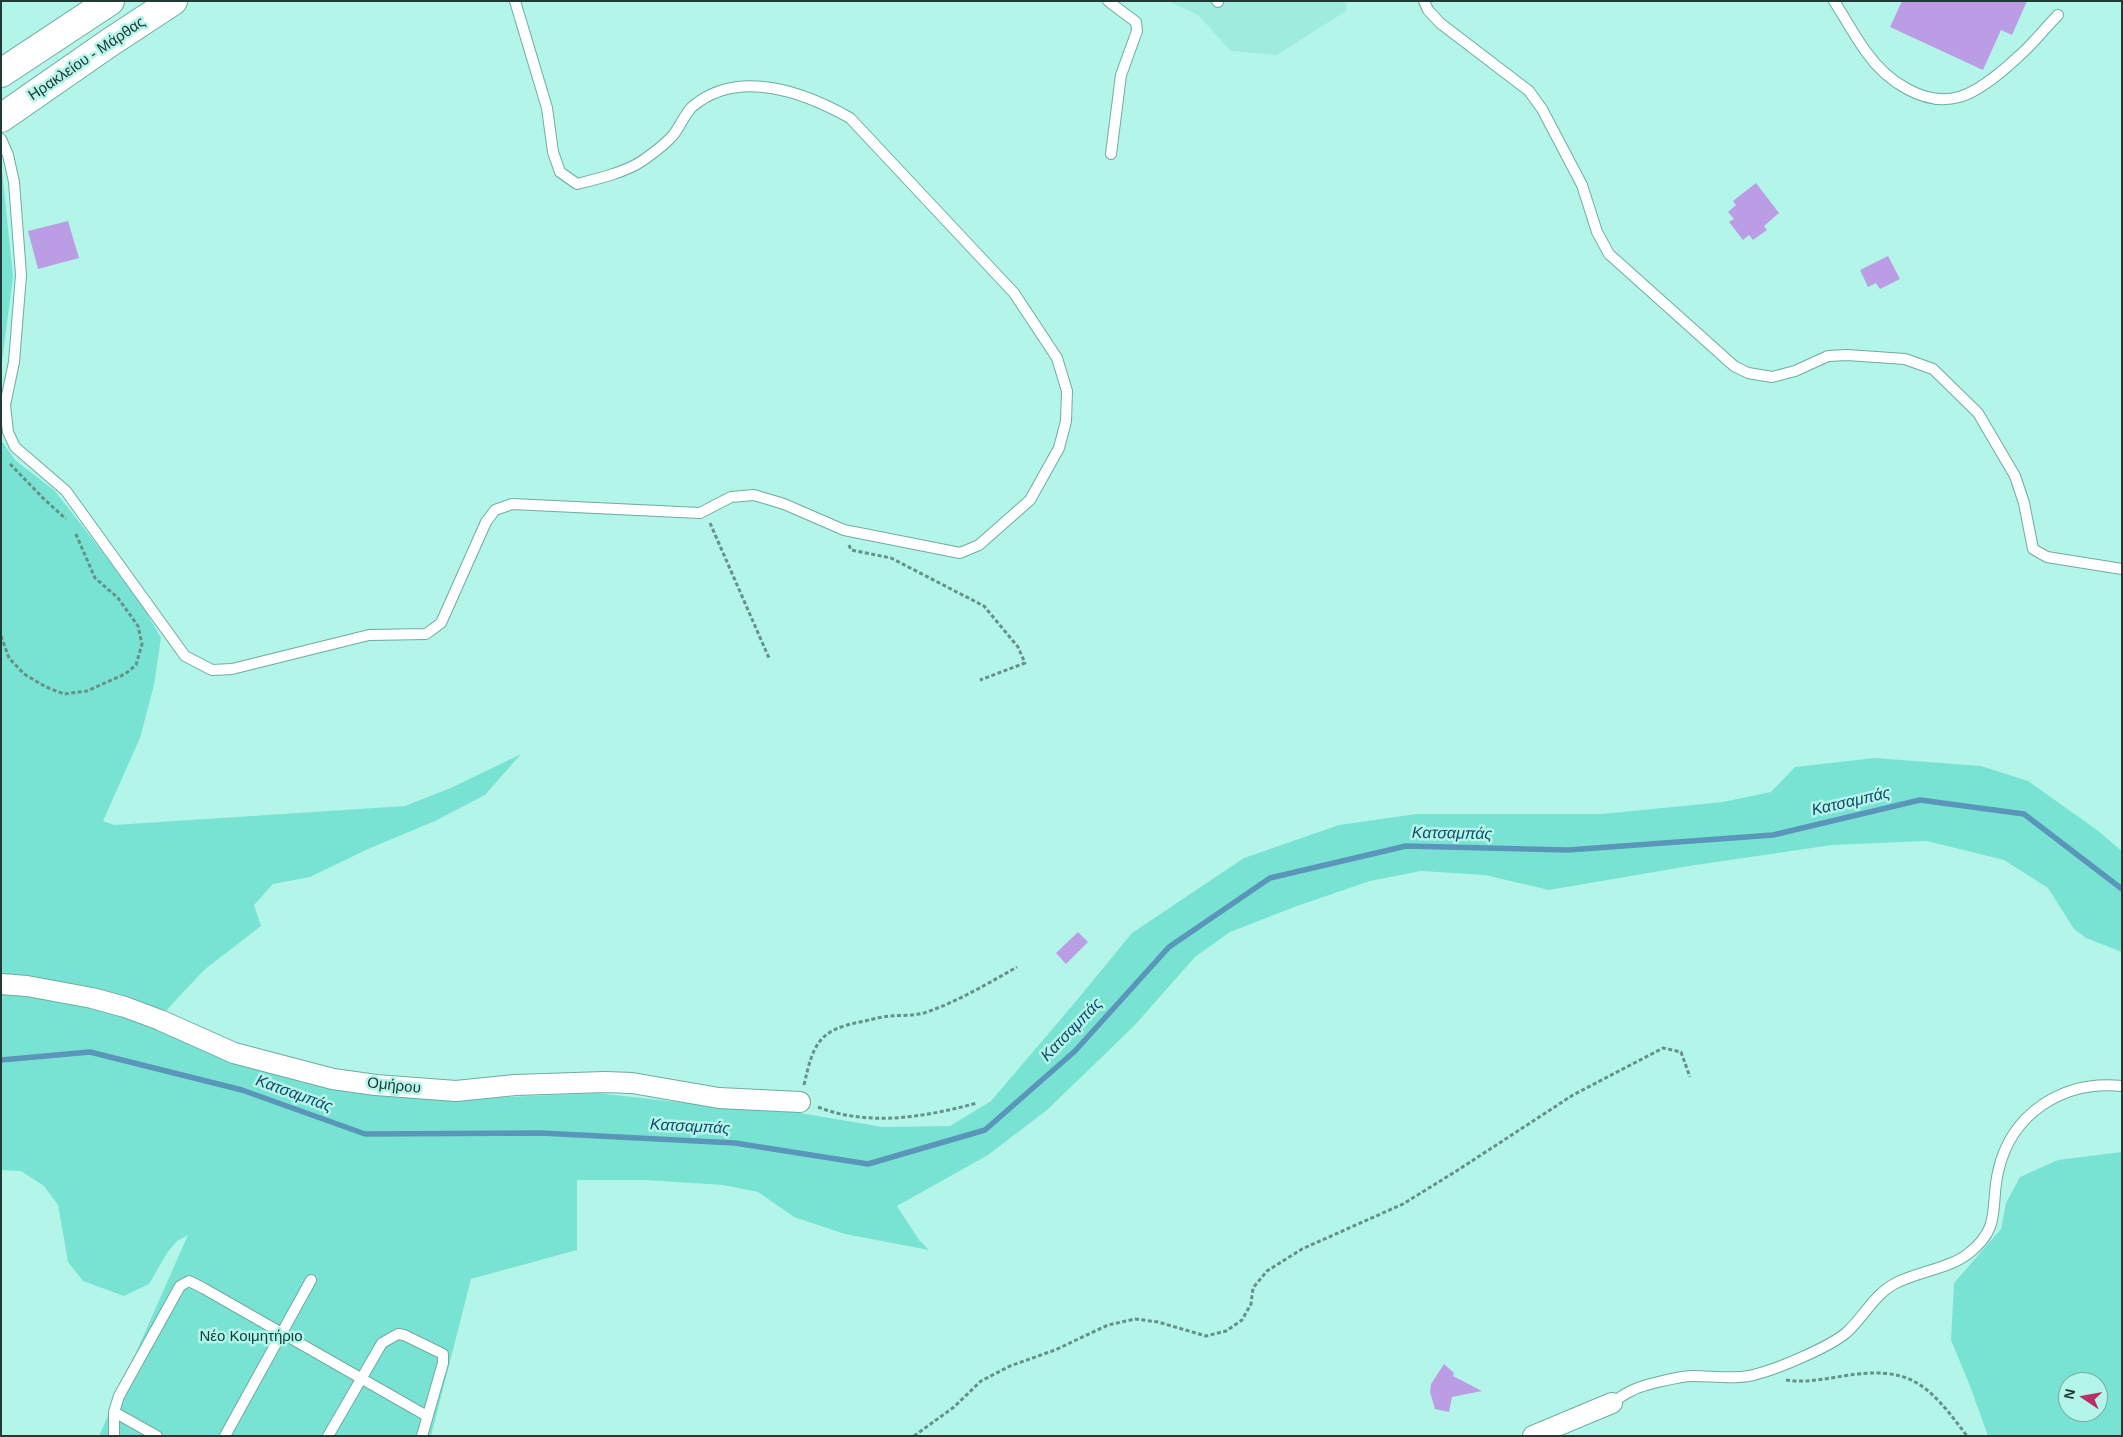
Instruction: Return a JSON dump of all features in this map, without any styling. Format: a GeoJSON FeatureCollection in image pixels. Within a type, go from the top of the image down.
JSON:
{"type":"FeatureCollection","features":[{"type":"Feature","properties":{"kind":"main road"},"geometry":{"type":"LineString","coordinates":[[1,73],[110,1]]}},
{"type":"Feature","properties":{"kind":"main road","name":"Ηρακλείου - Μάρθας"},"geometry":{"type":"LineString","coordinates":[[1,118],[173,1]]}},
{"type":"Feature","properties":{"kind":"street","name":"Ομήρου"},"geometry":{"type":"LineString","coordinates":[[1,984],[26,986],[92,998],[160,1020],[234,1053],[333,1079],[456,1091],[525,1084],[632,1083],[718,1098],[800,1102]]}},
{"type":"Feature","properties":{"kind":"street"},"geometry":{"type":"LineString","coordinates":[[1534,1436],[1612,1403]]}},
{"type":"Feature","properties":{"kind":"lane"},"geometry":{"type":"LineString","coordinates":[[1,139],[8,155],[14,182],[21,275],[14,362],[5,405],[8,432],[15,448],[66,491],[185,656],[212,670],[232,669],[369,635],[426,634],[441,623],[486,522],[494,510],[512,504],[700,513],[731,497],[754,495],[784,504],[844,530],[960,553],[979,545],[1030,500],[1058,448],[1066,422],[1067,391],[1057,358],[1014,293],[850,118],[806,96],[769,87],[734,86],[708,96],[692,107],[673,135],[640,162],[601,178],[578,184],[560,172],[553,152],[547,108],[515,1]]}},
{"type":"Feature","properties":{"kind":"lane"},"geometry":{"type":"LineString","coordinates":[[1108,1],[1136,22],[1137,31],[1121,75],[1111,154]]}},
{"type":"Feature","properties":{"kind":"lane"},"geometry":{"type":"LineString","coordinates":[[1424,1],[1428,10],[1440,23],[1529,91],[1542,109],[1582,185],[1598,232],[1609,254],[1734,366],[1748,373],[1772,377],[1795,371],[1828,356],[1847,355],[1906,359],[1933,369],[1978,413],[2015,476],[2024,503],[2033,549],[2047,557],[2122,569]]}},
{"type":"Feature","properties":{"kind":"lane"},"geometry":{"type":"LineString","coordinates":[[1834,1],[1867,54],[1890,78],[1911,90],[1940,99],[1958,98],[1979,86],[2020,56],[2058,15]]}},
{"type":"Feature","properties":{"kind":"lane"},"geometry":{"type":"LineString","coordinates":[[1612,1403],[1633,1389],[1691,1376],[1756,1375],[1831,1344],[1864,1315],[1875,1297],[1896,1282],[1923,1274],[1968,1255],[1987,1236],[1993,1219],[1998,1172],[2007,1144],[2023,1121],[2045,1101],[2067,1092],[2102,1084],[2122,1086]]}},
{"type":"Feature","properties":{"kind":"lane"},"geometry":{"type":"LineString","coordinates":[[225,1436],[311,1280]]}},
{"type":"Feature","properties":{"kind":"lane"},"geometry":{"type":"LineString","coordinates":[[114,1436],[114,1412],[119,1396],[180,1286],[189,1282],[283,1332],[427,1416]]}},
{"type":"Feature","properties":{"kind":"lane"},"geometry":{"type":"LineString","coordinates":[[328,1436],[382,1343],[398,1334],[404,1334],[443,1354],[443,1363],[422,1436]]}},
{"type":"Feature","properties":{"kind":"lane"},"geometry":{"type":"LineString","coordinates":[[114,1412],[157,1436]]}},
{"type":"Feature","properties":{"kind":"path"},"geometry":{"type":"LineString","coordinates":[[1,636],[9,658],[24,674],[46,687],[64,694],[87,691],[125,674],[136,665],[142,644],[138,626],[118,598],[95,578],[72,524],[44,500],[7,460]]}},
{"type":"Feature","properties":{"kind":"path"},"geometry":{"type":"LineString","coordinates":[[705,511],[769,658]]}},
{"type":"Feature","properties":{"kind":"path"},"geometry":{"type":"LineString","coordinates":[[844,530],[851,550],[891,558],[984,606],[1018,647],[1025,664],[980,680]]}},
{"type":"Feature","properties":{"kind":"path"},"geometry":{"type":"LineString","coordinates":[[977,1103],[916,1117],[886,1118],[850,1117],[800,1102],[815,1047],[822,1037],[832,1030],[843,1025],[890,1016],[923,1014],[956,1001],[1017,967]]}},
{"type":"Feature","properties":{"kind":"path"},"geometry":{"type":"LineString","coordinates":[[914,1436],[954,1407],[981,1381],[1010,1366],[1055,1350],[1108,1325],[1136,1320],[1158,1322],[1206,1336],[1226,1332],[1242,1320],[1251,1304],[1253,1288],[1267,1271],[1302,1249],[1403,1204],[1572,1095],[1663,1048],[1681,1052],[1690,1077]]}},
{"type":"Feature","properties":{"kind":"path"},"geometry":{"type":"LineString","coordinates":[[1756,1375],[1797,1382],[1856,1374],[1887,1373],[1914,1380],[1942,1403],[1967,1436]]}},
{"type":"Feature","properties":{"kind":"shaded area"},"geometry":{"type":"Polygon","coordinates":[[[1168,1],[1347,1],[1346,11],[1277,55],[1231,51],[1198,15],[1168,1]]]}},
{"type":"Feature","properties":{"kind":"green space"},"geometry":{"type":"Polygon","coordinates":[[[1,160],[13,277],[1,369],[1,160]]]}},
{"type":"Feature","properties":{"kind":"green space"},"geometry":{"type":"Polygon","coordinates":[[[1,440],[16,461],[54,490],[140,601],[161,638],[154,685],[140,738],[103,821],[114,825],[405,806],[453,787],[521,754],[485,795],[435,821],[368,849],[310,877],[273,884],[254,905],[261,926],[204,970],[163,1014],[1,978],[1,440]]]}},
{"type":"Feature","properties":{"kind":"green space","name":"Νέο Κοιμητήριο"},"geometry":{"type":"Polygon","coordinates":[[[1875,758],[1981,766],[2028,781],[2097,830],[2122,851],[2122,952],[2086,938],[2074,929],[2048,888],[2004,860],[1927,841],[1832,845],[1689,866],[1549,890],[1485,875],[1421,871],[1370,881],[1230,932],[1195,957],[1134,1026],[1047,1110],[988,1155],[897,1206],[919,1240],[929,1250],[845,1234],[794,1217],[758,1192],[723,1185],[645,1180],[577,1180],[577,1250],[471,1279],[431,1436],[99,1436],[188,1235],[177,1241],[167,1253],[149,1284],[124,1296],[83,1281],[68,1262],[58,1205],[44,1186],[21,1171],[1,1170],[1,993],[77,1002],[120,1014],[197,1046],[486,1098],[597,1093],[739,1109],[788,1111],[883,1127],[950,1126],[991,1101],[1132,933],[1244,858],[1339,825],[1416,814],[1602,814],[1723,802],[1771,792],[1795,767],[1875,758]]]}},
{"type":"Feature","properties":{"kind":"green space"},"geometry":{"type":"Polygon","coordinates":[[[2122,1152],[2122,1436],[1988,1436],[1951,1340],[1954,1283],[2001,1229],[2006,1203],[2020,1177],[2058,1160],[2122,1152]]]}},
{"type":"Feature","properties":{"kind":"building"},"geometry":{"type":"Polygon","coordinates":[[[1902,1],[2027,1],[2012,35],[2001,30],[1983,70],[1890,27],[1902,1]]]}},
{"type":"Feature","properties":{"kind":"building"},"geometry":{"type":"Polygon","coordinates":[[[1756,183],[1779,213],[1764,226],[1767,230],[1753,240],[1749,235],[1743,240],[1729,222],[1734,219],[1728,212],[1736,205],[1733,201],[1756,183]]]}},
{"type":"Feature","properties":{"kind":"building"},"geometry":{"type":"Polygon","coordinates":[[[68,221],[79,258],[38,269],[28,231],[68,221]]]}},
{"type":"Feature","properties":{"kind":"building"},"geometry":{"type":"Polygon","coordinates":[[[1888,256],[1900,279],[1880,289],[1876,283],[1868,287],[1860,270],[1888,256]]]}},
{"type":"Feature","properties":{"kind":"building"},"geometry":{"type":"Polygon","coordinates":[[[1078,932],[1088,942],[1066,964],[1056,953],[1078,932]]]}},
{"type":"Feature","properties":{"kind":"building"},"geometry":{"type":"Polygon","coordinates":[[[1444,1364],[1454,1373],[1453,1376],[1482,1391],[1452,1397],[1449,1412],[1435,1409],[1430,1392],[1431,1384],[1444,1364]]]}},
{"type":"Feature","properties":{"kind":"waterway","name":"Κατσαμπάς"},"geometry":{"type":"LineString","coordinates":[[1,1060],[90,1052],[242,1090],[365,1134],[541,1133],[735,1143],[868,1164],[985,1130],[1075,1051],[1169,947],[1270,878],[1406,846],[1568,850],[1773,835],[1920,800],[2024,814],[2122,889]]}}]}
